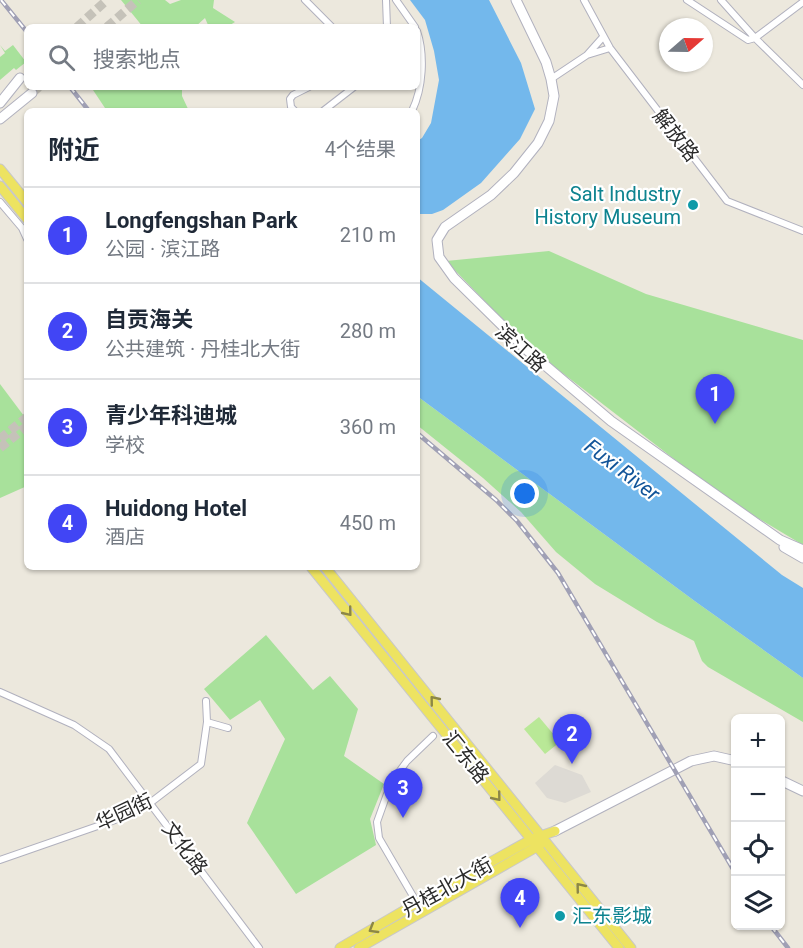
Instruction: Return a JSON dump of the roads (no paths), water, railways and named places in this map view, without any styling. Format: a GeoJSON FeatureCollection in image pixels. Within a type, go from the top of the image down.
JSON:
{"type":"FeatureCollection","features":[{"type":"Feature","properties":{"kind":"main road","name":"滨江路"},"geometry":{"type":"LineString","coordinates":[[516,0],[546,62],[551,79],[554,96],[549,121],[538,143],[514,173],[491,195],[445,227],[437,240],[439,257],[454,278],[527,350],[611,421],[780,540],[803,550]]}},
{"type":"Feature","properties":{"kind":"main road","name":"滨江路"},"geometry":{"type":"LineString","coordinates":[[551,79],[545,119],[533,142],[508,172],[488,191],[442,224],[432,239],[434,259],[450,281],[524,353],[609,425],[778,544],[803,558]]}},
{"type":"Feature","properties":{"kind":"main road"},"geometry":{"type":"LineString","coordinates":[[0,103],[18,80],[20,93],[30,94],[0,119]]}},
{"type":"Feature","properties":{"kind":"main road"},"geometry":{"type":"LineString","coordinates":[[0,169],[24,198]]}},
{"type":"Feature","properties":{"kind":"main road"},"geometry":{"type":"LineString","coordinates":[[0,186],[24,215]]}},
{"type":"Feature","properties":{"kind":"main road"},"geometry":{"type":"LineString","coordinates":[[778,544],[803,564]]}},
{"type":"Feature","properties":{"kind":"main road","name":"汇东路"},"geometry":{"type":"LineString","coordinates":[[313,570],[631,948]]}},
{"type":"Feature","properties":{"kind":"main road","name":"汇东路"},"geometry":{"type":"LineString","coordinates":[[327,570],[539,841],[619,948]]}},
{"type":"Feature","properties":{"kind":"main road","name":"丹桂北大街"},"geometry":{"type":"LineString","coordinates":[[359,948],[555,831],[691,761],[714,756],[731,760]]}},
{"type":"Feature","properties":{"kind":"main road"},"geometry":{"type":"LineString","coordinates":[[785,782],[803,791]]}},
{"type":"Feature","properties":{"kind":"main road","name":"丹桂北大街"},"geometry":{"type":"LineString","coordinates":[[340,948],[417,903],[539,841]]}},
{"type":"Feature","properties":{"kind":"street"},"geometry":{"type":"LineString","coordinates":[[305,0],[329,24]]}},
{"type":"Feature","properties":{"kind":"street"},"geometry":{"type":"LineString","coordinates":[[386,0],[387,24]]}},
{"type":"Feature","properties":{"kind":"street"},"geometry":{"type":"LineString","coordinates":[[396,0],[413,24]]}},
{"type":"Feature","properties":{"kind":"street","name":"解放路"},"geometry":{"type":"LineString","coordinates":[[584,0],[610,48],[728,201],[803,231]]}},
{"type":"Feature","properties":{"kind":"street"},"geometry":{"type":"LineString","coordinates":[[687,0],[748,40],[755,38],[803,2]]}},
{"type":"Feature","properties":{"kind":"street"},"geometry":{"type":"LineString","coordinates":[[721,0],[755,38],[803,85]]}},
{"type":"Feature","properties":{"kind":"street"},"geometry":{"type":"LineString","coordinates":[[551,79],[587,55],[603,37]]}},
{"type":"Feature","properties":{"kind":"street"},"geometry":{"type":"LineString","coordinates":[[420,40],[422,46],[420,70]]}},
{"type":"Feature","properties":{"kind":"street"},"geometry":{"type":"LineString","coordinates":[[587,55],[610,48]]}},
{"type":"Feature","properties":{"kind":"street"},"geometry":{"type":"LineString","coordinates":[[292,108],[290,99],[303,90]]}},
{"type":"Feature","properties":{"kind":"street"},"geometry":{"type":"LineString","coordinates":[[327,108],[350,90]]}},
{"type":"Feature","properties":{"kind":"street"},"geometry":{"type":"LineString","coordinates":[[413,108],[416,90]]}},
{"type":"Feature","properties":{"kind":"street"},"geometry":{"type":"LineString","coordinates":[[0,202],[24,232]]}},
{"type":"Feature","properties":{"kind":"street","name":"文化路"},"geometry":{"type":"LineString","coordinates":[[0,692],[74,725],[109,749],[259,948]]}},
{"type":"Feature","properties":{"kind":"street","name":"华园街"},"geometry":{"type":"LineString","coordinates":[[0,860],[115,820],[150,803],[201,764],[207,722],[206,701]]}},
{"type":"Feature","properties":{"kind":"street"},"geometry":{"type":"LineString","coordinates":[[207,722],[228,728]]}},
{"type":"Feature","properties":{"kind":"street"},"geometry":{"type":"LineString","coordinates":[[417,903],[379,838],[377,822],[396,776],[407,761],[433,736]]}},
{"type":"Feature","properties":{"kind":"water"},"geometry":{"type":"Polygon","coordinates":[[[410,0],[489,0],[521,63],[535,109],[520,139],[481,183],[443,210],[432,214],[420,214],[420,139],[431,123],[439,80],[425,20],[410,0]]]}},
{"type":"Feature","properties":{"kind":"water","name":"Fuxi River"},"geometry":{"type":"Polygon","coordinates":[[[420,279],[782,575],[803,588],[803,678],[420,398],[420,279]]]}},
{"type":"Feature","properties":{"kind":"tunnel"},"geometry":{"type":"LineString","coordinates":[[80,24],[107,0]]}},
{"type":"Feature","properties":{"kind":"tunnel"},"geometry":{"type":"LineString","coordinates":[[110,24],[138,0]]}},
{"type":"Feature","properties":{"kind":"tunnel"},"geometry":{"type":"LineString","coordinates":[[32,93],[36,90]]}},
{"type":"Feature","properties":{"kind":"tunnel"},"geometry":{"type":"LineString","coordinates":[[0,439],[24,419]]}},
{"type":"Feature","properties":{"kind":"tunnel"},"geometry":{"type":"LineString","coordinates":[[0,448],[24,428]]}},
{"type":"Feature","properties":{"kind":"railway"},"geometry":{"type":"LineString","coordinates":[[1,0],[24,28]]}},
{"type":"Feature","properties":{"kind":"railway"},"geometry":{"type":"LineString","coordinates":[[72,90],[87,108]]}},
{"type":"Feature","properties":{"kind":"railway"},"geometry":{"type":"LineString","coordinates":[[420,436],[496,500],[517,521],[558,573],[731,866]]}},
{"type":"Feature","properties":{"kind":"railway"},"geometry":{"type":"LineString","coordinates":[[774,930],[788,948]]}},
{"type":"Feature","properties":{"kind":"place","name":"Salt Industry History Museum"},"geometry":{"type":"Point","coordinates":[693,205]}},
{"type":"Feature","properties":{"kind":"place","name":"Longfengshan Park"},"geometry":{"type":"Point","coordinates":[715,424]}},
{"type":"Feature","properties":{"kind":"place","name":"自贡海关"},"geometry":{"type":"Point","coordinates":[572,764]}},
{"type":"Feature","properties":{"kind":"place","name":"青少年科迪城"},"geometry":{"type":"Point","coordinates":[403,818]}},
{"type":"Feature","properties":{"kind":"place","name":"汇东影城"},"geometry":{"type":"Point","coordinates":[560,916]}},
{"type":"Feature","properties":{"kind":"place","name":"Huidong Hotel"},"geometry":{"type":"Point","coordinates":[520,928]}}]}
